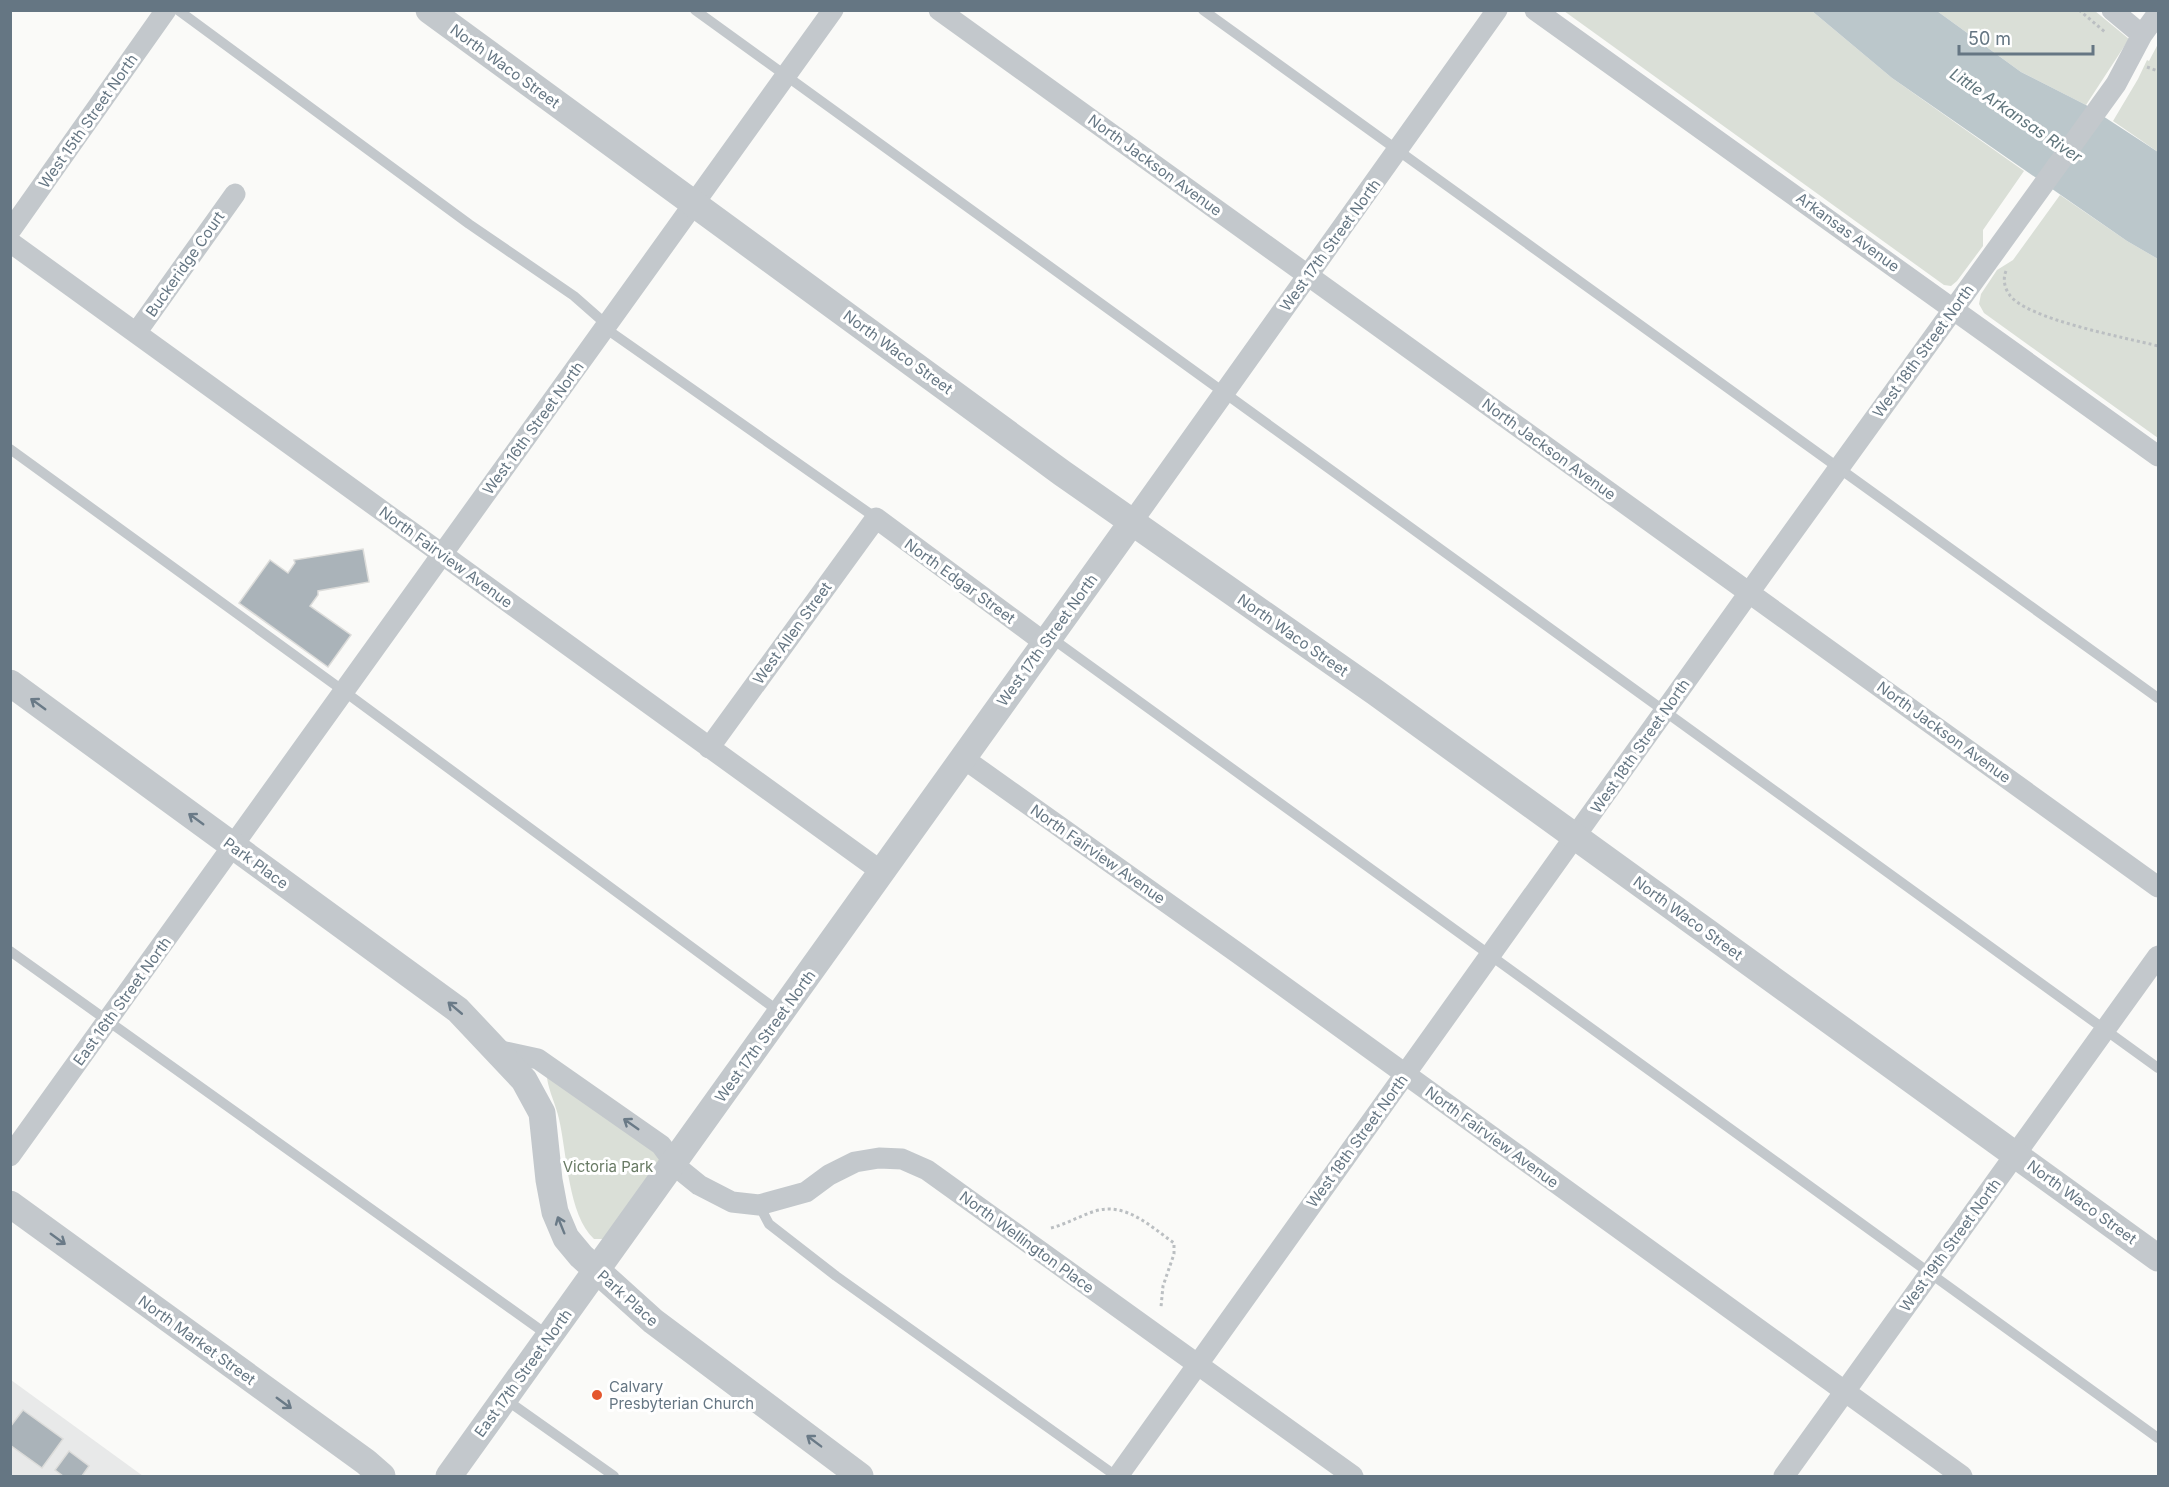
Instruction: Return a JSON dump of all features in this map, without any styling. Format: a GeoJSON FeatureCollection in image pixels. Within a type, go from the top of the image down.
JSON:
{"type":"FeatureCollection","features":[{"type":"Feature","properties":{"kind":"street","name":"West 15th Street North"},"geometry":{"type":"LineString","coordinates":[[10,231],[166,10]]}},
{"type":"Feature","properties":{"kind":"street","name":"North Waco Street"},"geometry":{"type":"LineString","coordinates":[[429,10],[1132,522],[1375,692],[2158,1258]]}},
{"type":"Feature","properties":{"kind":"street","name":"West 16th Street North"},"geometry":{"type":"LineString","coordinates":[[234,847],[833,10]]}},
{"type":"Feature","properties":{"kind":"street","name":"North Jackson Avenue"},"geometry":{"type":"LineString","coordinates":[[939,10],[2158,887]]}},
{"type":"Feature","properties":{"kind":"street","name":"West 17th Street North"},"geometry":{"type":"LineString","coordinates":[[597,1270],[1497,10]]}},
{"type":"Feature","properties":{"kind":"street","name":"Arkansas Avenue"},"geometry":{"type":"LineString","coordinates":[[1535,10],[2158,456]]}},
{"type":"Feature","properties":{"kind":"street"},"geometry":{"type":"LineString","coordinates":[[2112,10],[2142,35]]}},
{"type":"Feature","properties":{"kind":"street","name":"West 18th Street North"},"geometry":{"type":"LineString","coordinates":[[1117,1476],[1838,468],[2116,84],[2142,35],[2158,14]]}},
{"type":"Feature","properties":{"kind":"street","name":"Buckeridge Court"},"geometry":{"type":"LineString","coordinates":[[136,333],[235,194]]}},
{"type":"Feature","properties":{"kind":"street","name":"North Fairview Avenue"},"geometry":{"type":"LineString","coordinates":[[10,242],[882,872]]}},
{"type":"Feature","properties":{"kind":"street","name":"North Edgar Street"},"geometry":{"type":"LineString","coordinates":[[876,518],[1048,640]]}},
{"type":"Feature","properties":{"kind":"street","name":"West Allen Street"},"geometry":{"type":"LineString","coordinates":[[709,748],[876,518]]}},
{"type":"Feature","properties":{"kind":"street","name":"Park Place"},"geometry":{"type":"LineString","coordinates":[[10,683],[458,1010],[524,1080],[542,1113],[555,1212],[566,1238],[653,1321],[861,1476]]}},
{"type":"Feature","properties":{"kind":"street","name":"North Fairview Avenue"},"geometry":{"type":"LineString","coordinates":[[963,758],[1962,1476]]}},
{"type":"Feature","properties":{"kind":"street","name":"East 16th Street North"},"geometry":{"type":"LineString","coordinates":[[10,1156],[234,847]]}},
{"type":"Feature","properties":{"kind":"street","name":"West 19th Street North"},"geometry":{"type":"LineString","coordinates":[[1784,1476],[2158,956]]}},
{"type":"Feature","properties":{"kind":"street"},"geometry":{"type":"LineString","coordinates":[[496,1050],[538,1059],[661,1145],[674,1162]]}},
{"type":"Feature","properties":{"kind":"street","name":"North Wellington Place"},"geometry":{"type":"LineString","coordinates":[[674,1162],[699,1185],[732,1202],[759,1205],[806,1192],[829,1175],[855,1162],[879,1158],[902,1159],[927,1170],[1353,1476]]}},
{"type":"Feature","properties":{"kind":"street","name":"North Market Street"},"geometry":{"type":"LineString","coordinates":[[10,1204],[366,1462],[382,1476]]}},
{"type":"Feature","properties":{"kind":"street","name":"East 17th Street North"},"geometry":{"type":"LineString","coordinates":[[449,1476],[597,1270]]}},
{"type":"Feature","properties":{"kind":"lane"},"geometry":{"type":"LineString","coordinates":[[178,10],[479,231],[574,296],[606,327],[876,518]]}},
{"type":"Feature","properties":{"kind":"lane"},"geometry":{"type":"LineString","coordinates":[[695,10],[2158,1068]]}},
{"type":"Feature","properties":{"kind":"lane"},"geometry":{"type":"LineString","coordinates":[[1203,10],[1397,152],[2158,698]]}},
{"type":"Feature","properties":{"kind":"lane"},"geometry":{"type":"LineString","coordinates":[[10,449],[781,1013]]}},
{"type":"Feature","properties":{"kind":"lane"},"geometry":{"type":"LineString","coordinates":[[1048,640],[1491,955],[2158,1438]]}},
{"type":"Feature","properties":{"kind":"lane"},"geometry":{"type":"LineString","coordinates":[[10,951],[549,1337]]}},
{"type":"Feature","properties":{"kind":"lane"},"geometry":{"type":"LineString","coordinates":[[759,1205],[770,1224],[836,1276],[1117,1476]]}},
{"type":"Feature","properties":{"kind":"lane"},"geometry":{"type":"LineString","coordinates":[[505,1399],[614,1476]]}},
{"type":"Feature","properties":{"kind":"path"},"geometry":{"type":"LineString","coordinates":[[2079,10],[2112,38]]}},
{"type":"Feature","properties":{"kind":"path"},"geometry":{"type":"LineString","coordinates":[[2009,263],[2003,278],[2009,295],[2029,309],[2056,321],[2158,346]]}},
{"type":"Feature","properties":{"kind":"path"},"geometry":{"type":"LineString","coordinates":[[1051,1228],[1070,1223],[1095,1211],[1115,1209],[1131,1213],[1174,1243],[1174,1254],[1163,1286],[1161,1307]]}},
{"type":"Feature","properties":{"kind":"shaded area"},"geometry":{"type":"Polygon","coordinates":[[[11,1380],[143,1476],[11,1476],[11,1380]]]}},
{"type":"Feature","properties":{"kind":"green space"},"geometry":{"type":"Polygon","coordinates":[[[1564,11],[1812,11],[1892,78],[2024,171],[1983,230],[1983,246],[1957,281],[1951,286],[1944,285],[1564,11]]]}},
{"type":"Feature","properties":{"kind":"green space"},"geometry":{"type":"Polygon","coordinates":[[[1937,11],[2095,11],[2129,39],[2086,105],[2021,72],[1937,11]]]}},
{"type":"Feature","properties":{"kind":"green space"},"geometry":{"type":"Polygon","coordinates":[[[2158,44],[2158,152],[2113,121],[2158,44]]]}},
{"type":"Feature","properties":{"kind":"green space"},"geometry":{"type":"Polygon","coordinates":[[[2060,195],[2127,241],[2158,259],[2158,438],[1984,313],[1979,304],[1981,294],[1997,270],[2013,260],[2060,195]]]}},
{"type":"Feature","properties":{"kind":"green space","name":"Victoria Park"},"geometry":{"type":"Polygon","coordinates":[[[551,1074],[663,1159],[605,1239],[594,1239],[585,1228],[579,1215],[570,1183],[559,1119],[547,1078],[551,1074]]]}},
{"type":"Feature","properties":{"kind":"water","name":"Little Arkansas River"},"geometry":{"type":"Polygon","coordinates":[[[1812,11],[1937,11],[2021,72],[2086,105],[2158,152],[2158,259],[2127,241],[1892,78],[1812,11]]]}},
{"type":"Feature","properties":{"kind":"building"},"geometry":{"type":"Polygon","coordinates":[[[363,549],[369,582],[318,591],[318,595],[310,606],[351,635],[328,667],[239,603],[270,560],[288,573],[295,563],[294,560],[363,549]]]}},
{"type":"Feature","properties":{"kind":"building"},"geometry":{"type":"Polygon","coordinates":[[[23,1410],[63,1439],[42,1468],[10,1445],[10,1427],[23,1410]]]}},
{"type":"Feature","properties":{"kind":"building"},"geometry":{"type":"Polygon","coordinates":[[[69,1451],[89,1466],[82,1476],[63,1476],[55,1470],[69,1451]]]}},
{"type":"Feature","properties":{"kind":"place","name":"Calvary Presbyterian Church"},"geometry":{"type":"Point","coordinates":[597,1395]}}]}
